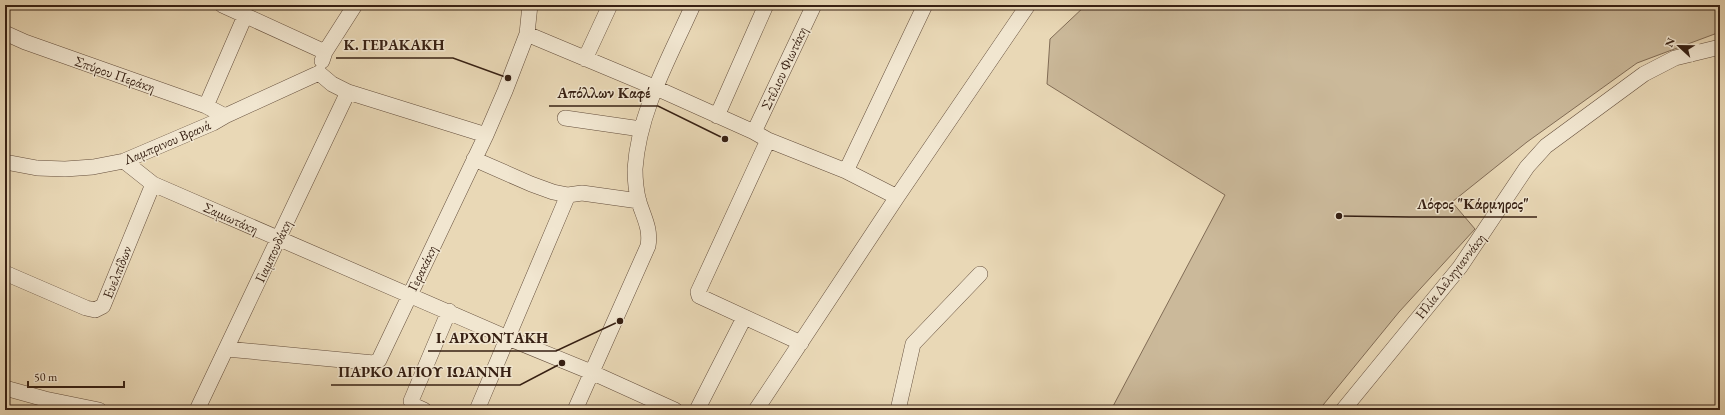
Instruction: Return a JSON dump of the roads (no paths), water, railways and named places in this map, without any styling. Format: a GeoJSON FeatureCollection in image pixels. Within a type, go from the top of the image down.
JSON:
{"type":"FeatureCollection","features":[{"type":"Feature","properties":{"kind":"street"},"geometry":{"type":"LineString","coordinates":[[222,5],[325,52]]}},
{"type":"Feature","properties":{"kind":"street"},"geometry":{"type":"LineString","coordinates":[[355,5],[325,52],[319,73],[332,84],[348,92],[486,135]]}},
{"type":"Feature","properties":{"kind":"street","name":"Γερακάκη"},"geometry":{"type":"LineString","coordinates":[[226,349],[374,363],[379,360],[486,135],[527,34],[530,5]]}},
{"type":"Feature","properties":{"kind":"street"},"geometry":{"type":"LineString","coordinates":[[585,59],[610,5]]}},
{"type":"Feature","properties":{"kind":"street"},"geometry":{"type":"LineString","coordinates":[[575,410],[648,246],[650,236],[635,184],[635,168],[641,129],[656,88],[694,5]]}},
{"type":"Feature","properties":{"kind":"street"},"geometry":{"type":"LineString","coordinates":[[718,116],[766,5]]}},
{"type":"Feature","properties":{"kind":"street","name":"Στέλιου Φιωτάκη"},"geometry":{"type":"LineString","coordinates":[[754,132],[814,5]]}},
{"type":"Feature","properties":{"kind":"street"},"geometry":{"type":"LineString","coordinates":[[846,171],[925,5]]}},
{"type":"Feature","properties":{"kind":"street"},"geometry":{"type":"LineString","coordinates":[[756,410],[897,197],[1028,5]]}},
{"type":"Feature","properties":{"kind":"street"},"geometry":{"type":"LineString","coordinates":[[206,106],[245,16]]}},
{"type":"Feature","properties":{"kind":"street","name":"Σπύρου Περάκη"},"geometry":{"type":"LineString","coordinates":[[5,33],[25,42],[206,106],[225,116]]}},
{"type":"Feature","properties":{"kind":"street"},"geometry":{"type":"LineString","coordinates":[[527,34],[656,88],[754,132],[768,140],[846,171],[897,197]]}},
{"type":"Feature","properties":{"kind":"street","name":"Ηλία Δεληγιαννάκη"},"geometry":{"type":"LineString","coordinates":[[1343,410],[1460,267],[1527,167],[1546,146],[1644,74],[1675,58],[1720,47]]}},
{"type":"Feature","properties":{"kind":"street","name":"Λαμπρινου Βρανά"},"geometry":{"type":"LineString","coordinates":[[5,162],[37,168],[65,169],[92,167],[124,161],[213,123],[225,116],[319,73]]}},
{"type":"Feature","properties":{"kind":"street","name":"Γιαμπουδάκη"},"geometry":{"type":"LineString","coordinates":[[197,410],[348,92]]}},
{"type":"Feature","properties":{"kind":"street"},"geometry":{"type":"LineString","coordinates":[[565,118],[641,129]]}},
{"type":"Feature","properties":{"kind":"street"},"geometry":{"type":"LineString","coordinates":[[768,140],[698,292],[699,296],[801,343]]}},
{"type":"Feature","properties":{"kind":"street"},"geometry":{"type":"LineString","coordinates":[[474,159],[531,184],[568,196],[582,193],[639,201]]}},
{"type":"Feature","properties":{"kind":"street","name":"Σαμιωτάκη"},"geometry":{"type":"LineString","coordinates":[[124,161],[153,184],[410,294],[508,338],[591,372],[675,410]]}},
{"type":"Feature","properties":{"kind":"street","name":"Ευελπίδων"},"geometry":{"type":"LineString","coordinates":[[5,273],[86,308],[95,310],[103,306],[153,184]]}},
{"type":"Feature","properties":{"kind":"street"},"geometry":{"type":"LineString","coordinates":[[476,410],[568,196]]}},
{"type":"Feature","properties":{"kind":"street"},"geometry":{"type":"LineString","coordinates":[[898,410],[913,344],[980,274]]}},
{"type":"Feature","properties":{"kind":"street"},"geometry":{"type":"LineString","coordinates":[[424,410],[413,405],[411,401],[449,311]]}},
{"type":"Feature","properties":{"kind":"street"},"geometry":{"type":"LineString","coordinates":[[697,410],[744,318]]}},
{"type":"Feature","properties":{"kind":"street"},"geometry":{"type":"LineString","coordinates":[[5,388],[45,399],[99,410]]}},
{"type":"Feature","properties":{"kind":"place","name":"Κ. ΓΕΡΑΚΑΚΗ"},"geometry":{"type":"Point","coordinates":[508,78]}},
{"type":"Feature","properties":{"kind":"place","name":"Απόλλων Καφέ"},"geometry":{"type":"Point","coordinates":[725,139]}},
{"type":"Feature","properties":{"kind":"place","name":"Λόφος \"Κάρμηρος\""},"geometry":{"type":"Point","coordinates":[1339,216]}},
{"type":"Feature","properties":{"kind":"place","name":"Ι. ΑΡΧΟΝΤΑΚΗ"},"geometry":{"type":"Point","coordinates":[620,321]}},
{"type":"Feature","properties":{"kind":"place","name":"ΠΑΡΚΟ ΑΓΙΟΥ ΙΩΑΝΝΗ"},"geometry":{"type":"Point","coordinates":[562,363]}}]}
